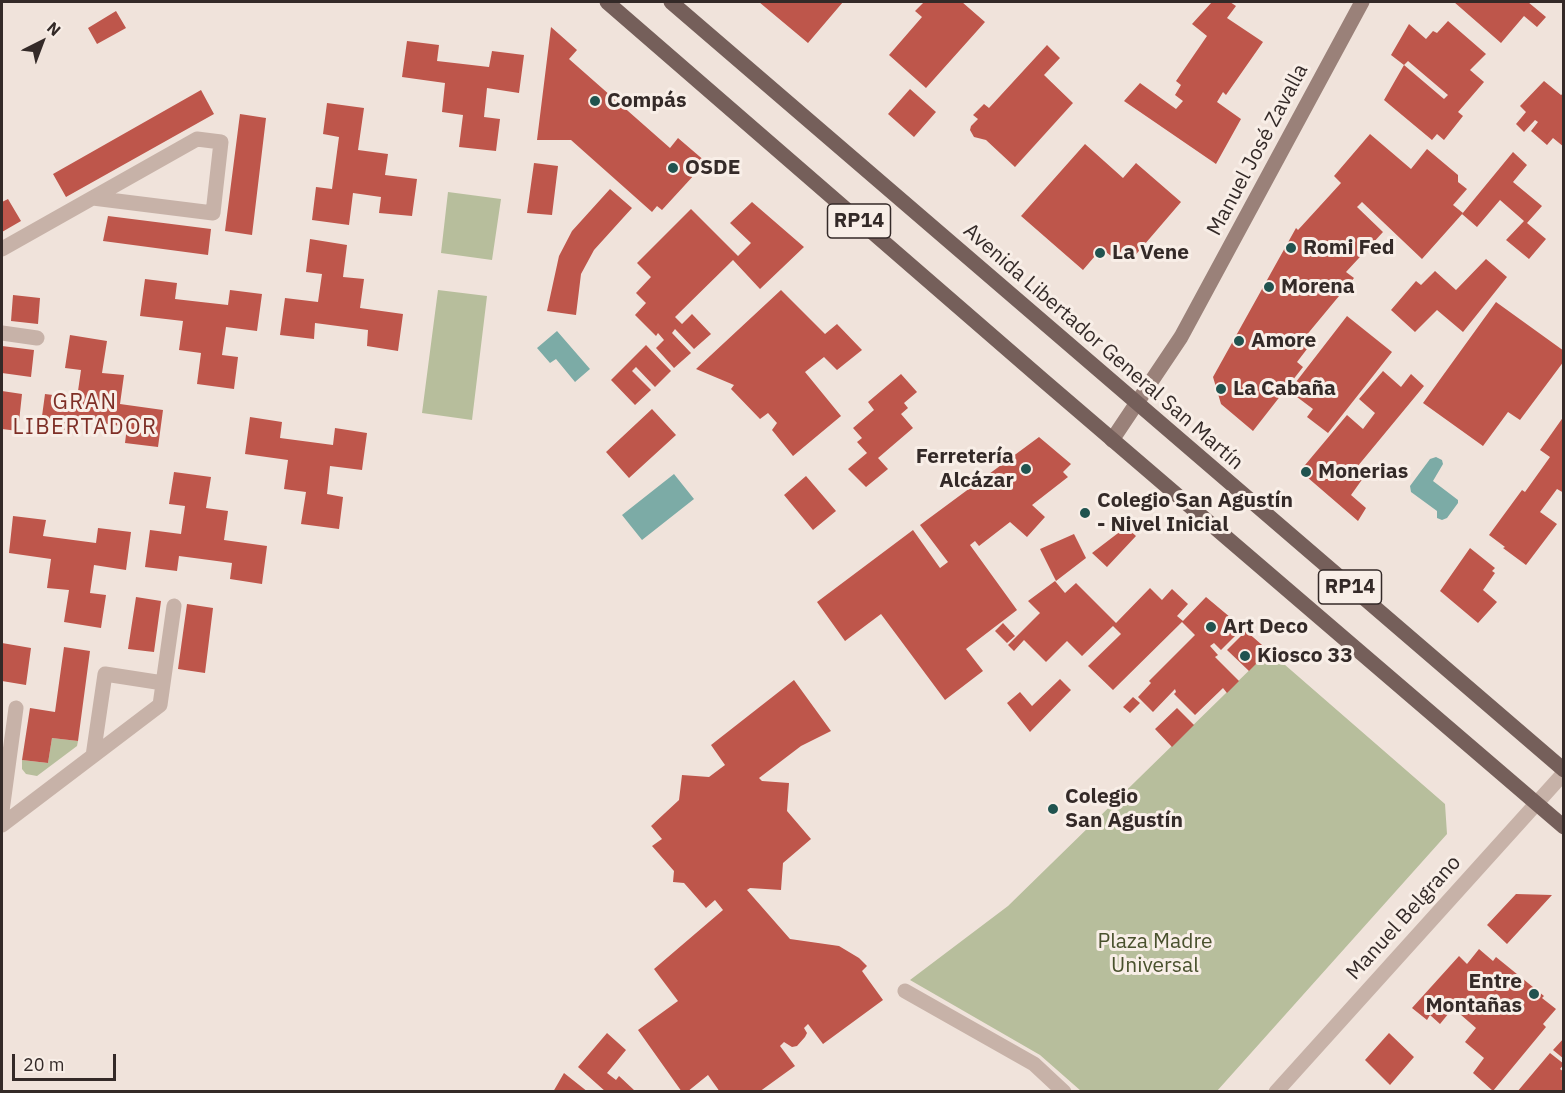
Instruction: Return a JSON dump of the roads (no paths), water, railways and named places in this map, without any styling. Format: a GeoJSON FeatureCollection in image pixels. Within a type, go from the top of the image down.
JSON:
{"type":"FeatureCollection","features":[{"type":"Feature","properties":{"kind":"main road","name":"RP14"},"geometry":{"type":"LineString","coordinates":[[607,2],[1563,827]]}},
{"type":"Feature","properties":{"kind":"main road","name":"Avenida Libertador General San Martín"},"geometry":{"type":"LineString","coordinates":[[671,2],[1563,772]]}},
{"type":"Feature","properties":{"kind":"street","name":"Manuel José Zavalla"},"geometry":{"type":"LineString","coordinates":[[1112,440],[1181,337],[1362,2]]}},
{"type":"Feature","properties":{"kind":"street"},"geometry":{"type":"LineString","coordinates":[[2,249],[197,139],[221,142],[213,213],[93,198]]}},
{"type":"Feature","properties":{"kind":"street"},"geometry":{"type":"LineString","coordinates":[[2,333],[37,338]]}},
{"type":"Feature","properties":{"kind":"street"},"geometry":{"type":"LineString","coordinates":[[2,825],[160,705],[174,606]]}},
{"type":"Feature","properties":{"kind":"street"},"geometry":{"type":"LineString","coordinates":[[93,756],[105,674],[163,683]]}},
{"type":"Feature","properties":{"kind":"street"},"geometry":{"type":"LineString","coordinates":[[2,811],[16,708]]}},
{"type":"Feature","properties":{"kind":"street","name":"Manuel Belgrano"},"geometry":{"type":"LineString","coordinates":[[1276,1092],[1563,772]]}},
{"type":"Feature","properties":{"kind":"street"},"geometry":{"type":"LineString","coordinates":[[905,991],[1034,1064],[1064,1092]]}},
{"type":"Feature","properties":{"kind":"water"},"geometry":{"type":"Polygon","coordinates":[[[557,331],[590,369],[575,382],[556,359],[550,363],[537,348],[557,331]]]}},
{"type":"Feature","properties":{"kind":"water"},"geometry":{"type":"Polygon","coordinates":[[[1436,457],[1442,460],[1443,464],[1433,481],[1458,500],[1447,518],[1442,520],[1437,518],[1437,511],[1411,492],[1410,486],[1430,459],[1436,457]]]}},
{"type":"Feature","properties":{"kind":"water"},"geometry":{"type":"Polygon","coordinates":[[[674,474],[694,499],[642,540],[622,515],[674,474]]]}},
{"type":"Feature","properties":{"kind":"place","name":"Compás"},"geometry":{"type":"Point","coordinates":[595,101]}},
{"type":"Feature","properties":{"kind":"place","name":"OSDE"},"geometry":{"type":"Point","coordinates":[673,168]}},
{"type":"Feature","properties":{"kind":"place","name":"Romi Fed"},"geometry":{"type":"Point","coordinates":[1291,248]}},
{"type":"Feature","properties":{"kind":"place","name":"La Vene"},"geometry":{"type":"Point","coordinates":[1100,253]}},
{"type":"Feature","properties":{"kind":"place","name":"Morena"},"geometry":{"type":"Point","coordinates":[1269,287]}},
{"type":"Feature","properties":{"kind":"place","name":"Amore"},"geometry":{"type":"Point","coordinates":[1239,341]}},
{"type":"Feature","properties":{"kind":"place","name":"La Cabaña"},"geometry":{"type":"Point","coordinates":[1221,389]}},
{"type":"Feature","properties":{"kind":"place","name":"Ferretería Alcázar"},"geometry":{"type":"Point","coordinates":[1026,469]}},
{"type":"Feature","properties":{"kind":"place","name":"Monerias"},"geometry":{"type":"Point","coordinates":[1306,472]}},
{"type":"Feature","properties":{"kind":"place","name":"Colegio San Agustín - Nivel Inicial"},"geometry":{"type":"Point","coordinates":[1085,513]}},
{"type":"Feature","properties":{"kind":"place","name":"Art Deco"},"geometry":{"type":"Point","coordinates":[1211,627]}},
{"type":"Feature","properties":{"kind":"place","name":"Kiosco 33"},"geometry":{"type":"Point","coordinates":[1245,656]}},
{"type":"Feature","properties":{"kind":"place","name":"Colegio San Agustín"},"geometry":{"type":"Point","coordinates":[1053,809]}},
{"type":"Feature","properties":{"kind":"place","name":"Entre Montañas"},"geometry":{"type":"Point","coordinates":[1534,994]}},
{"type":"Feature","properties":{"kind":"district","name":"GRAN LIBERTADOR"},"geometry":{"type":"Point","coordinates":[85,416]}},
{"type":"Feature","properties":{"kind":"park label","name":"Plaza Madre Universal"},"geometry":{"type":"Point","coordinates":[1155,954]}}]}
